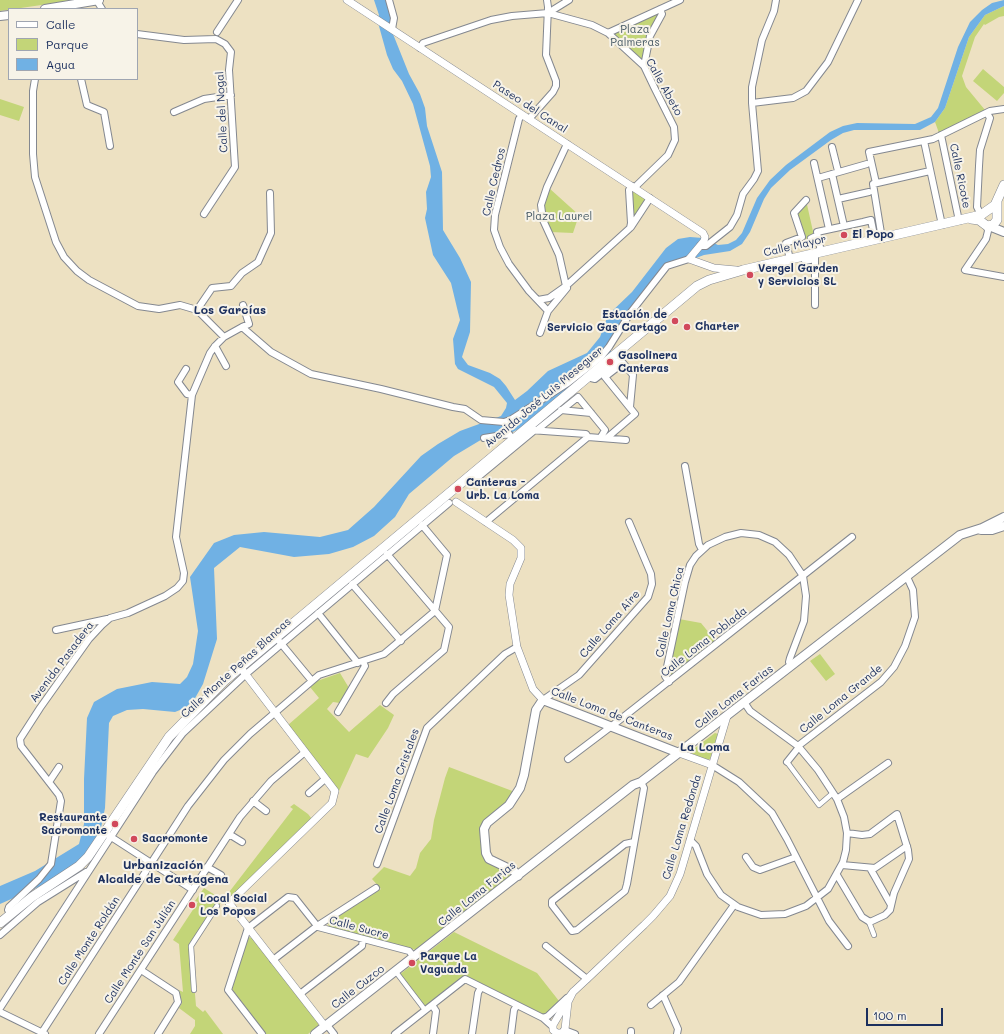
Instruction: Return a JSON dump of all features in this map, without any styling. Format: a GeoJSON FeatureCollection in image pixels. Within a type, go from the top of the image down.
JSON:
{"type":"FeatureCollection","features":[{"type":"Feature","properties":{"kind":"main road"},"geometry":{"type":"LineString","coordinates":[[61,8],[77,7],[98,0]]}},
{"type":"Feature","properties":{"kind":"main road"},"geometry":{"type":"LineString","coordinates":[[1003,231],[991,215],[1004,185]]}},
{"type":"Feature","properties":{"kind":"main road","name":"Calle Mayor"},"geometry":{"type":"LineString","coordinates":[[743,270],[790,259],[817,255],[879,239],[991,215]]}},
{"type":"Feature","properties":{"kind":"main road","name":"Avenida José Luis Meseguer"},"geometry":{"type":"LineString","coordinates":[[449,501],[454,488],[513,439],[533,429],[587,377],[700,284],[743,270]]}},
{"type":"Feature","properties":{"kind":"main road","name":"Calle Monte Peñas Blancas"},"geometry":{"type":"LineString","coordinates":[[0,923],[41,890],[79,866],[108,835],[169,737],[195,708],[449,501]]}},
{"type":"Feature","properties":{"kind":"main road","name":"Calle Loma Farias"},"geometry":{"type":"LineString","coordinates":[[414,957],[633,786],[641,782],[679,753],[960,535],[1004,517]]}},
{"type":"Feature","properties":{"kind":"main road"},"geometry":{"type":"LineString","coordinates":[[974,530],[992,530],[1004,526]]}},
{"type":"Feature","properties":{"kind":"main road"},"geometry":{"type":"LineString","coordinates":[[518,876],[514,871],[489,859],[486,853],[484,829],[488,823],[509,805],[520,788],[524,775],[536,710],[544,700]]}},
{"type":"Feature","properties":{"kind":"main road","name":"Calle Loma de Canteras"},"geometry":{"type":"LineString","coordinates":[[544,700],[679,753]]}},
{"type":"Feature","properties":{"kind":"main road","name":"Calle Cuzco"},"geometry":{"type":"LineString","coordinates":[[315,1034],[414,957]]}},
{"type":"Feature","properties":{"kind":"street"},"geometry":{"type":"LineString","coordinates":[[217,32],[238,0]]}},
{"type":"Feature","properties":{"kind":"street","name":"Paseo del Canal"},"geometry":{"type":"LineString","coordinates":[[347,0],[701,232],[705,237],[700,246]]}},
{"type":"Feature","properties":{"kind":"street"},"geometry":{"type":"LineString","coordinates":[[388,0],[394,18],[392,29]]}},
{"type":"Feature","properties":{"kind":"street"},"geometry":{"type":"LineString","coordinates":[[529,119],[554,92],[556,86],[546,55],[548,13],[547,0]]}},
{"type":"Feature","properties":{"kind":"street"},"geometry":{"type":"LineString","coordinates":[[420,48],[423,43],[491,20],[548,13],[569,0]]}},
{"type":"Feature","properties":{"kind":"street"},"geometry":{"type":"LineString","coordinates":[[608,33],[680,0]]}},
{"type":"Feature","properties":{"kind":"street"},"geometry":{"type":"LineString","coordinates":[[243,306],[249,324],[242,327],[267,348],[311,374],[381,389],[453,407],[465,408],[481,420],[504,422],[510,420],[568,383],[600,358],[609,347],[631,312],[668,266],[689,259],[700,246],[706,246],[730,227],[737,215],[743,194],[757,175],[758,166],[752,103],[752,87],[762,40],[774,11],[776,0]]}},
{"type":"Feature","properties":{"kind":"street"},"geometry":{"type":"LineString","coordinates":[[752,103],[793,98],[806,91],[828,62],[858,0]]}},
{"type":"Feature","properties":{"kind":"street"},"geometry":{"type":"LineString","coordinates":[[644,66],[650,36],[662,14],[660,9]]}},
{"type":"Feature","properties":{"kind":"street","name":"Calle Abeto"},"geometry":{"type":"LineString","coordinates":[[548,13],[592,24],[608,33],[644,66],[673,124],[676,135],[674,144],[668,154],[633,187]]}},
{"type":"Feature","properties":{"kind":"street","name":"Calle del Nogal"},"geometry":{"type":"LineString","coordinates":[[138,34],[184,40],[212,38],[221,40],[230,52],[230,95],[235,167],[204,214]]}},
{"type":"Feature","properties":{"kind":"street"},"geometry":{"type":"LineString","coordinates":[[35,80],[33,91],[33,154],[35,177],[56,242],[64,257],[77,271],[89,280],[138,306],[159,309],[180,305],[196,310],[224,337]]}},
{"type":"Feature","properties":{"kind":"street"},"geometry":{"type":"LineString","coordinates":[[82,80],[87,105],[104,112],[110,146]]}},
{"type":"Feature","properties":{"kind":"street"},"geometry":{"type":"LineString","coordinates":[[174,112],[204,99],[230,95]]}},
{"type":"Feature","properties":{"kind":"street"},"geometry":{"type":"LineString","coordinates":[[879,239],[875,184],[869,152],[924,141],[941,135],[987,113],[1004,109]]}},
{"type":"Feature","properties":{"kind":"street"},"geometry":{"type":"LineString","coordinates":[[987,113],[990,118],[981,145],[977,207],[991,215],[986,239],[965,270],[1004,277]]}},
{"type":"Feature","properties":{"kind":"street","name":"Calle Cedros"},"geometry":{"type":"LineString","coordinates":[[522,114],[519,119],[494,226],[498,242],[506,258],[529,291],[548,311]]}},
{"type":"Feature","properties":{"kind":"street","name":"Calle Ricote"},"geometry":{"type":"LineString","coordinates":[[941,135],[960,221]]}},
{"type":"Feature","properties":{"kind":"street"},"geometry":{"type":"LineString","coordinates":[[924,141],[942,225]]}},
{"type":"Feature","properties":{"kind":"street"},"geometry":{"type":"LineString","coordinates":[[566,286],[559,255],[543,220],[541,205],[547,187],[567,144]]}},
{"type":"Feature","properties":{"kind":"street"},"geometry":{"type":"LineString","coordinates":[[832,147],[838,199],[844,226]]}},
{"type":"Feature","properties":{"kind":"street"},"geometry":{"type":"LineString","coordinates":[[814,163],[829,230]]}},
{"type":"Feature","properties":{"kind":"street"},"geometry":{"type":"LineString","coordinates":[[818,178],[868,164]]}},
{"type":"Feature","properties":{"kind":"street"},"geometry":{"type":"LineString","coordinates":[[875,184],[930,171]]}},
{"type":"Feature","properties":{"kind":"street"},"geometry":{"type":"LineString","coordinates":[[630,228],[630,190],[633,187]]}},
{"type":"Feature","properties":{"kind":"street"},"geometry":{"type":"LineString","coordinates":[[838,199],[870,192]]}},
{"type":"Feature","properties":{"kind":"street"},"geometry":{"type":"LineString","coordinates":[[196,310],[212,288],[231,286],[242,273],[258,262],[271,233],[270,193]]}},
{"type":"Feature","properties":{"kind":"street"},"geometry":{"type":"LineString","coordinates":[[538,300],[549,298],[579,275],[630,228],[650,198]]}},
{"type":"Feature","properties":{"kind":"street"},"geometry":{"type":"LineString","coordinates":[[790,259],[786,242],[802,237],[794,213],[806,200]]}},
{"type":"Feature","properties":{"kind":"street"},"geometry":{"type":"LineString","coordinates":[[815,304],[817,232],[871,220],[879,239]]}},
{"type":"Feature","properties":{"kind":"street"},"geometry":{"type":"LineString","coordinates":[[805,261],[817,255]]}},
{"type":"Feature","properties":{"kind":"street"},"geometry":{"type":"LineString","coordinates":[[689,259],[714,268],[743,270]]}},
{"type":"Feature","properties":{"kind":"street"},"geometry":{"type":"LineString","coordinates":[[540,333],[548,311],[579,275]]}},
{"type":"Feature","properties":{"kind":"street","name":"Avenida Pasadera"},"geometry":{"type":"LineString","coordinates":[[11,914],[8,910],[9,907],[43,875],[52,860],[61,801],[49,782],[21,746],[20,740],[40,708],[89,639],[110,618],[147,606],[171,592],[183,581],[184,573],[176,537],[192,396],[210,353],[215,346],[224,337],[242,327]]}},
{"type":"Feature","properties":{"kind":"street"},"geometry":{"type":"LineString","coordinates":[[215,346],[226,366]]}},
{"type":"Feature","properties":{"kind":"street"},"geometry":{"type":"LineString","coordinates":[[587,377],[596,379],[620,362]]}},
{"type":"Feature","properties":{"kind":"street"},"geometry":{"type":"LineString","coordinates":[[604,437],[635,414],[605,377],[620,362]]}},
{"type":"Feature","properties":{"kind":"street"},"geometry":{"type":"LineString","coordinates":[[620,362],[633,375],[630,407]]}},
{"type":"Feature","properties":{"kind":"street"},"geometry":{"type":"LineString","coordinates":[[186,369],[178,382],[187,394],[192,396]]}},
{"type":"Feature","properties":{"kind":"street"},"geometry":{"type":"LineString","coordinates":[[477,478],[533,429],[578,397],[605,430],[604,437]]}},
{"type":"Feature","properties":{"kind":"street"},"geometry":{"type":"LineString","coordinates":[[561,410],[591,413]]}},
{"type":"Feature","properties":{"kind":"street"},"geometry":{"type":"LineString","coordinates":[[533,429],[586,434],[588,437],[604,437],[626,440]]}},
{"type":"Feature","properties":{"kind":"street"},"geometry":{"type":"LineString","coordinates":[[484,438],[509,434],[513,439]]}},
{"type":"Feature","properties":{"kind":"street"},"geometry":{"type":"LineString","coordinates":[[486,522],[588,437]]}},
{"type":"Feature","properties":{"kind":"street"},"geometry":{"type":"LineString","coordinates":[[685,466],[699,544],[702,550]]}},
{"type":"Feature","properties":{"kind":"street","name":"Calle Loma de Canteras"},"geometry":{"type":"LineString","coordinates":[[449,501],[517,542],[522,552],[508,592],[517,648],[533,689],[544,700]]}},
{"type":"Feature","properties":{"kind":"street","name":"Calle Monte Peñas Blancas"},"geometry":{"type":"LineString","coordinates":[[278,640],[318,613],[449,501]]}},
{"type":"Feature","properties":{"kind":"street","name":"Calle Loma Aire"},"geometry":{"type":"LineString","coordinates":[[544,700],[578,675],[648,597],[651,588],[651,574],[629,522]]}},
{"type":"Feature","properties":{"kind":"street"},"geometry":{"type":"LineString","coordinates":[[422,525],[447,555],[435,611]]}},
{"type":"Feature","properties":{"kind":"street","name":"Calle Loma Chica"},"geometry":{"type":"LineString","coordinates":[[669,682],[666,676],[685,582],[694,559],[702,550],[716,540],[730,535],[741,533],[759,535],[775,542],[782,548],[803,576]]}},
{"type":"Feature","properties":{"kind":"street","name":"Calle Loma Poblada"},"geometry":{"type":"LineString","coordinates":[[568,759],[669,682],[852,537]]}},
{"type":"Feature","properties":{"kind":"street"},"geometry":{"type":"LineString","coordinates":[[386,704],[393,694],[444,650],[449,627],[387,554]]}},
{"type":"Feature","properties":{"kind":"street"},"geometry":{"type":"LineString","coordinates":[[791,666],[789,662],[790,658],[801,631],[806,610],[803,576]]}},
{"type":"Feature","properties":{"kind":"street","name":"Calle Loma Grande"},"geometry":{"type":"LineString","coordinates":[[787,762],[798,747],[881,682],[894,667],[905,646],[915,617],[913,590],[906,577]]}},
{"type":"Feature","properties":{"kind":"street"},"geometry":{"type":"LineString","coordinates":[[352,584],[401,641]]}},
{"type":"Feature","properties":{"kind":"street","name":"Calle Monte Roldán"},"geometry":{"type":"LineString","coordinates":[[43,1034],[196,795],[216,769],[241,742],[320,675],[384,654],[435,611]]}},
{"type":"Feature","properties":{"kind":"street"},"geometry":{"type":"LineString","coordinates":[[318,613],[364,666],[338,712]]}},
{"type":"Feature","properties":{"kind":"street"},"geometry":{"type":"LineString","coordinates":[[56,630],[110,618]]}},
{"type":"Feature","properties":{"kind":"street"},"geometry":{"type":"LineString","coordinates":[[278,640],[312,681]]}},
{"type":"Feature","properties":{"kind":"street","name":"Calle Loma Cristales"},"geometry":{"type":"LineString","coordinates":[[377,864],[427,728],[505,654],[517,648]]}},
{"type":"Feature","properties":{"kind":"street"},"geometry":{"type":"LineString","coordinates":[[243,670],[335,791],[332,803],[230,903],[324,1025],[327,1025],[334,1034]]}},
{"type":"Feature","properties":{"kind":"street"},"geometry":{"type":"LineString","coordinates":[[690,840],[696,846],[704,868],[713,884],[722,895],[734,905],[752,913],[777,915],[798,910],[817,899],[828,889],[842,865],[845,854],[847,833],[844,817],[837,799],[818,770],[798,747],[750,711],[744,702]]}},
{"type":"Feature","properties":{"kind":"street","name":"Calle Loma Redonda"},"geometry":{"type":"LineString","coordinates":[[554,1028],[565,1003],[571,994],[666,902],[677,881],[727,716]]}},
{"type":"Feature","properties":{"kind":"street"},"geometry":{"type":"LineString","coordinates":[[710,728],[718,726],[722,730],[722,734]]}},
{"type":"Feature","properties":{"kind":"street","name":"Calle Monte San Julián"},"geometry":{"type":"LineString","coordinates":[[99,1034],[207,867],[253,801],[271,781],[305,752]]}},
{"type":"Feature","properties":{"kind":"street","name":"Calle Loma de Canteras"},"geometry":{"type":"LineString","coordinates":[[679,753],[712,765],[739,782],[767,808],[779,824],[817,899],[834,928],[848,946]]}},
{"type":"Feature","properties":{"kind":"street"},"geometry":{"type":"LineString","coordinates":[[787,762],[819,805],[833,793]]}},
{"type":"Feature","properties":{"kind":"street"},"geometry":{"type":"LineString","coordinates":[[837,799],[888,763]]}},
{"type":"Feature","properties":{"kind":"street"},"geometry":{"type":"LineString","coordinates":[[49,782],[59,767]]}},
{"type":"Feature","properties":{"kind":"street"},"geometry":{"type":"LineString","coordinates":[[309,793],[325,778]]}},
{"type":"Feature","properties":{"kind":"street"},"geometry":{"type":"LineString","coordinates":[[634,842],[625,844],[552,901],[552,905],[572,930],[577,930],[624,893],[628,884],[644,788],[641,782]]}},
{"type":"Feature","properties":{"kind":"street"},"geometry":{"type":"LineString","coordinates":[[253,801],[266,811]]}},
{"type":"Feature","properties":{"kind":"street"},"geometry":{"type":"LineString","coordinates":[[847,833],[862,835],[870,834],[897,814],[907,846],[909,859],[894,893],[888,914],[869,922]]}},
{"type":"Feature","properties":{"kind":"street"},"geometry":{"type":"LineString","coordinates":[[229,834],[242,842]]}},
{"type":"Feature","properties":{"kind":"street"},"geometry":{"type":"LineString","coordinates":[[108,835],[192,890]]}},
{"type":"Feature","properties":{"kind":"street","name":"Calle Monte Peñas Blancas"},"geometry":{"type":"LineString","coordinates":[[0,1008],[89,870],[108,835]]}},
{"type":"Feature","properties":{"kind":"street"},"geometry":{"type":"LineString","coordinates":[[842,865],[870,868],[878,867],[907,846]]}},
{"type":"Feature","properties":{"kind":"street"},"geometry":{"type":"LineString","coordinates":[[746,857],[753,867],[758,870],[796,857]]}},
{"type":"Feature","properties":{"kind":"street"},"geometry":{"type":"LineString","coordinates":[[207,867],[221,875]]}},
{"type":"Feature","properties":{"kind":"street"},"geometry":{"type":"LineString","coordinates":[[870,868],[891,905]]}},
{"type":"Feature","properties":{"kind":"street"},"geometry":{"type":"LineString","coordinates":[[0,935],[38,902],[89,870]]}},
{"type":"Feature","properties":{"kind":"street"},"geometry":{"type":"LineString","coordinates":[[837,875],[862,917],[869,922],[874,935]]}},
{"type":"Feature","properties":{"kind":"street"},"geometry":{"type":"LineString","coordinates":[[274,960],[317,926],[376,888]]}},
{"type":"Feature","properties":{"kind":"street","name":"Calle Sucre"},"geometry":{"type":"LineString","coordinates":[[248,928],[288,897],[295,898],[317,926],[409,951],[414,957]]}},
{"type":"Feature","properties":{"kind":"street"},"geometry":{"type":"LineString","coordinates":[[651,1005],[679,982],[734,905]]}},
{"type":"Feature","properties":{"kind":"street"},"geometry":{"type":"LineString","coordinates":[[194,990],[191,946],[217,906]]}},
{"type":"Feature","properties":{"kind":"street"},"geometry":{"type":"LineString","coordinates":[[248,928],[228,990],[262,1034]]}},
{"type":"Feature","properties":{"kind":"street"},"geometry":{"type":"LineString","coordinates":[[300,994],[362,946],[363,939]]}},
{"type":"Feature","properties":{"kind":"street"},"geometry":{"type":"LineString","coordinates":[[546,946],[587,979]]}},
{"type":"Feature","properties":{"kind":"street"},"geometry":{"type":"LineString","coordinates":[[141,970],[176,993],[178,1002],[158,1034]]}},
{"type":"Feature","properties":{"kind":"street"},"geometry":{"type":"LineString","coordinates":[[396,972],[425,1010]]}},
{"type":"Feature","properties":{"kind":"street"},"geometry":{"type":"LineString","coordinates":[[395,1034],[465,979],[543,1018],[554,1028],[557,1033],[574,1033]]}},
{"type":"Feature","properties":{"kind":"street"},"geometry":{"type":"LineString","coordinates":[[472,1034],[478,993],[481,987]]}},
{"type":"Feature","properties":{"kind":"street"},"geometry":{"type":"LineString","coordinates":[[663,995],[678,1029],[677,1034]]}},
{"type":"Feature","properties":{"kind":"street"},"geometry":{"type":"LineString","coordinates":[[543,1018],[565,1003]]}},
{"type":"Feature","properties":{"kind":"street"},"geometry":{"type":"LineString","coordinates":[[563,1033],[566,1024],[565,1003]]}},
{"type":"Feature","properties":{"kind":"street"},"geometry":{"type":"LineString","coordinates":[[432,1005],[436,1011],[433,1034]]}},
{"type":"Feature","properties":{"kind":"street"},"geometry":{"type":"LineString","coordinates":[[511,1034],[514,1010],[517,1005]]}},
{"type":"Feature","properties":{"kind":"street"},"geometry":{"type":"LineString","coordinates":[[0,1012],[43,1034]]}},
{"type":"Feature","properties":{"kind":"street"},"geometry":{"type":"LineString","coordinates":[[554,1028],[562,1021],[574,1033]]}},
{"type":"Feature","properties":{"kind":"green space"},"geometry":{"type":"Polygon","coordinates":[[[0,0],[76,0],[21,8],[8,8],[8,10],[0,11],[0,0]]]}},
{"type":"Feature","properties":{"kind":"green space"},"geometry":{"type":"Polygon","coordinates":[[[1004,6],[1004,16],[999,17],[985,25],[984,24],[975,37],[962,76],[966,87],[985,110],[939,133],[935,122],[945,108],[969,37],[985,15],[1004,6]]]}},
{"type":"Feature","properties":{"kind":"green space","name":"Plaza Palmeras"},"geometry":{"type":"Polygon","coordinates":[[[660,9],[662,14],[656,25],[644,66],[608,33],[660,9]]]}},
{"type":"Feature","properties":{"kind":"green space"},"geometry":{"type":"Polygon","coordinates":[[[983,69],[1004,87],[1004,93],[997,101],[973,81],[983,69]]]}},
{"type":"Feature","properties":{"kind":"green space"},"geometry":{"type":"Polygon","coordinates":[[[0,99],[24,107],[19,121],[0,115],[0,99]]]}},
{"type":"Feature","properties":{"kind":"green space"},"geometry":{"type":"Polygon","coordinates":[[[632,186],[650,198],[630,228],[632,186]]]}},
{"type":"Feature","properties":{"kind":"green space","name":"Plaza Laurel"},"geometry":{"type":"Polygon","coordinates":[[[549,188],[579,215],[573,233],[550,232],[541,210],[549,188]]]}},
{"type":"Feature","properties":{"kind":"green space"},"geometry":{"type":"Polygon","coordinates":[[[806,200],[814,236],[803,240],[794,213],[806,200]]]}},
{"type":"Feature","properties":{"kind":"green space"},"geometry":{"type":"Polygon","coordinates":[[[679,619],[701,623],[715,640],[714,643],[671,675],[669,672],[679,619]]]}},
{"type":"Feature","properties":{"kind":"green space"},"geometry":{"type":"Polygon","coordinates":[[[820,654],[835,674],[826,681],[810,661],[820,654]]]}},
{"type":"Feature","properties":{"kind":"green space"},"geometry":{"type":"Polygon","coordinates":[[[340,673],[349,688],[340,703],[333,702],[327,709],[349,732],[380,705],[394,715],[388,728],[368,758],[356,754],[339,791],[288,725],[319,698],[310,687],[317,681],[340,673]]]}},
{"type":"Feature","properties":{"kind":"green space"},"geometry":{"type":"Polygon","coordinates":[[[715,733],[718,734],[710,759],[707,760],[691,753],[691,751],[715,733]]]}},
{"type":"Feature","properties":{"kind":"green space"},"geometry":{"type":"Polygon","coordinates":[[[449,767],[515,792],[514,795],[486,821],[484,854],[513,874],[416,950],[329,927],[328,923],[381,889],[372,879],[384,867],[410,876],[416,868],[420,853],[431,839],[434,820],[449,767]]]}},
{"type":"Feature","properties":{"kind":"green space"},"geometry":{"type":"Polygon","coordinates":[[[294,804],[308,814],[312,819],[236,893],[217,906],[191,946],[196,1006],[203,1012],[205,1010],[223,1034],[190,1034],[195,1026],[195,1020],[179,1008],[182,1003],[179,990],[183,992],[179,944],[173,940],[198,902],[195,901],[204,888],[223,900],[293,809],[290,807],[294,804]]]}},
{"type":"Feature","properties":{"kind":"green space"},"geometry":{"type":"Polygon","coordinates":[[[454,932],[537,973],[559,1001],[544,1015],[465,976],[424,1008],[399,975],[454,932]]]}},
{"type":"Feature","properties":{"kind":"green space"},"geometry":{"type":"Polygon","coordinates":[[[248,937],[253,938],[318,1022],[318,1026],[308,1034],[266,1034],[232,989],[248,937]]]}},
{"type":"Feature","properties":{"kind":"water"},"geometry":{"type":"Polygon","coordinates":[[[374,0],[389,0],[391,29],[409,74],[420,94],[425,108],[427,126],[442,172],[443,230],[460,258],[471,282],[470,332],[462,357],[468,365],[490,373],[500,379],[515,400],[548,371],[587,353],[600,337],[608,315],[632,292],[666,248],[678,239],[690,237],[703,238],[718,245],[728,244],[736,240],[742,233],[757,198],[770,180],[786,165],[830,132],[843,126],[857,123],[915,124],[931,117],[938,108],[958,47],[970,22],[982,10],[992,3],[1004,0],[1004,6],[985,15],[969,37],[945,108],[935,122],[920,130],[854,130],[843,133],[790,170],[771,188],[764,199],[750,232],[742,244],[730,251],[704,255],[669,268],[633,313],[610,349],[612,353],[526,425],[509,434],[484,438],[454,456],[409,494],[395,517],[374,536],[353,547],[329,554],[294,557],[240,547],[214,568],[217,639],[203,684],[194,700],[185,708],[175,712],[143,709],[127,710],[113,716],[109,723],[105,808],[98,843],[61,877],[0,904],[0,886],[35,871],[79,844],[84,824],[84,779],[87,718],[94,702],[117,689],[152,682],[180,684],[187,677],[193,664],[198,631],[190,577],[214,543],[234,535],[264,532],[320,537],[348,530],[374,507],[421,456],[460,431],[501,416],[506,408],[507,403],[494,387],[458,369],[455,364],[453,339],[460,320],[451,283],[433,255],[425,218],[427,209],[426,192],[431,177],[430,166],[413,104],[402,81],[393,69],[387,55],[377,19],[379,15],[374,0]]]}},
{"type":"Feature","properties":{"kind":"place","name":"El Popo"},"geometry":{"type":"Point","coordinates":[844,235]}},
{"type":"Feature","properties":{"kind":"place","name":"Vergel Garden y Servicios SL"},"geometry":{"type":"Point","coordinates":[750,275]}},
{"type":"Feature","properties":{"kind":"place","name":"Estación de Servicio Gas Cartago"},"geometry":{"type":"Point","coordinates":[675,321]}},
{"type":"Feature","properties":{"kind":"place","name":"Charter"},"geometry":{"type":"Point","coordinates":[687,327]}},
{"type":"Feature","properties":{"kind":"place","name":"Gasolinera Canteras"},"geometry":{"type":"Point","coordinates":[610,362]}},
{"type":"Feature","properties":{"kind":"place","name":"Canteras - Urb. La Loma"},"geometry":{"type":"Point","coordinates":[458,489]}},
{"type":"Feature","properties":{"kind":"place","name":"Restaurante Sacromonte"},"geometry":{"type":"Point","coordinates":[115,824]}},
{"type":"Feature","properties":{"kind":"place","name":"Sacromonte"},"geometry":{"type":"Point","coordinates":[134,839]}},
{"type":"Feature","properties":{"kind":"place","name":"Local Social Los Popos"},"geometry":{"type":"Point","coordinates":[192,905]}},
{"type":"Feature","properties":{"kind":"place","name":"Parque La Vaguada"},"geometry":{"type":"Point","coordinates":[412,963]}},
{"type":"Feature","properties":{"kind":"district","name":"Los Garcías"},"geometry":{"type":"Point","coordinates":[230,310]}},
{"type":"Feature","properties":{"kind":"district","name":"La Loma"},"geometry":{"type":"Point","coordinates":[705,747]}},
{"type":"Feature","properties":{"kind":"district","name":"Urbanización Alcalde de Cartagena"},"geometry":{"type":"Point","coordinates":[163,872]}}]}
